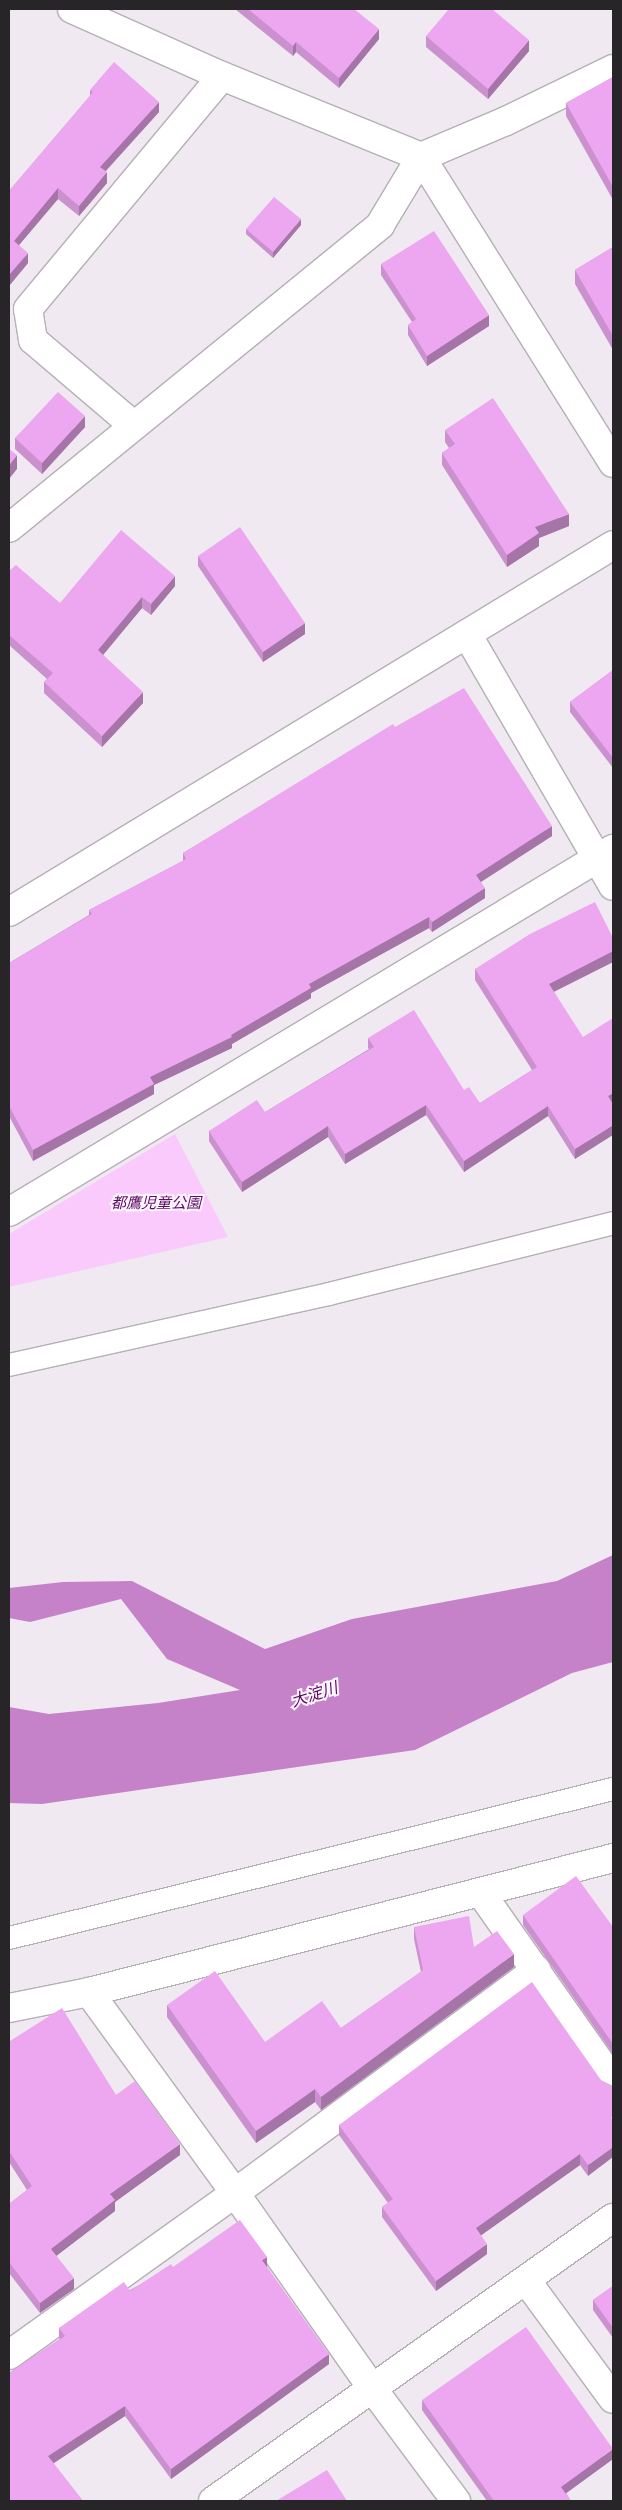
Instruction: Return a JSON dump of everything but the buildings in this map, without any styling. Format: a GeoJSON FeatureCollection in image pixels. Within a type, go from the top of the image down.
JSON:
{"type":"FeatureCollection","features":[{"type":"Feature","properties":{"kind":"street"},"geometry":{"type":"LineString","coordinates":[[72,9],[222,76],[421,157],[613,463]]}},
{"type":"Feature","properties":{"kind":"street"},"geometry":{"type":"LineString","coordinates":[[9,528],[380,225],[421,157],[506,121],[557,93],[613,69]]}},
{"type":"Feature","properties":{"kind":"street"},"geometry":{"type":"LineString","coordinates":[[134,425],[33,340],[28,309],[222,76]]}},
{"type":"Feature","properties":{"kind":"street"},"geometry":{"type":"LineString","coordinates":[[9,912],[613,545]]}},
{"type":"Feature","properties":{"kind":"street"},"geometry":{"type":"LineString","coordinates":[[467,634],[605,854],[613,886]]}},
{"type":"Feature","properties":{"kind":"street"},"geometry":{"type":"LineString","coordinates":[[9,1212],[605,854]]}},
{"type":"Feature","properties":{"kind":"street"},"geometry":{"type":"LineString","coordinates":[[9,2008],[89,1992],[613,1858]]}},
{"type":"Feature","properties":{"kind":"street"},"geometry":{"type":"LineString","coordinates":[[481,1893],[613,2081]]}},
{"type":"Feature","properties":{"kind":"street"},"geometry":{"type":"LineString","coordinates":[[9,2355],[236,2193],[536,1970]]}},
{"type":"Feature","properties":{"kind":"street"},"geometry":{"type":"LineString","coordinates":[[89,1992],[236,2193],[372,2388],[456,2501]]}},
{"type":"Feature","properties":{"kind":"street"},"geometry":{"type":"LineString","coordinates":[[223,2498],[372,2388],[613,2218]]}},
{"type":"Feature","properties":{"kind":"street"},"geometry":{"type":"LineString","coordinates":[[526,2280],[613,2399]]}},
{"type":"Feature","properties":{"kind":"lane"},"geometry":{"type":"LineString","coordinates":[[9,1365],[329,1294],[613,1223]]}},
{"type":"Feature","properties":{"kind":"lane"},"geometry":{"type":"LineString","coordinates":[[9,1938],[613,1789]]}},
{"type":"Feature","properties":{"kind":"green space","name":"都鷹児童公園"},"geometry":{"type":"Polygon","coordinates":[[[175,1134],[228,1237],[9,1287],[9,1234],[175,1134]]]}},
{"type":"Feature","properties":{"kind":"water","name":"大淀川"},"geometry":{"type":"Polygon","coordinates":[[[613,1555],[613,1662],[572,1673],[415,1750],[42,1804],[9,1803],[9,1707],[49,1714],[158,1703],[240,1690],[167,1659],[121,1599],[30,1622],[9,1618],[9,1588],[63,1582],[132,1581],[265,1649],[352,1619],[557,1581],[613,1555]]]}}]}
